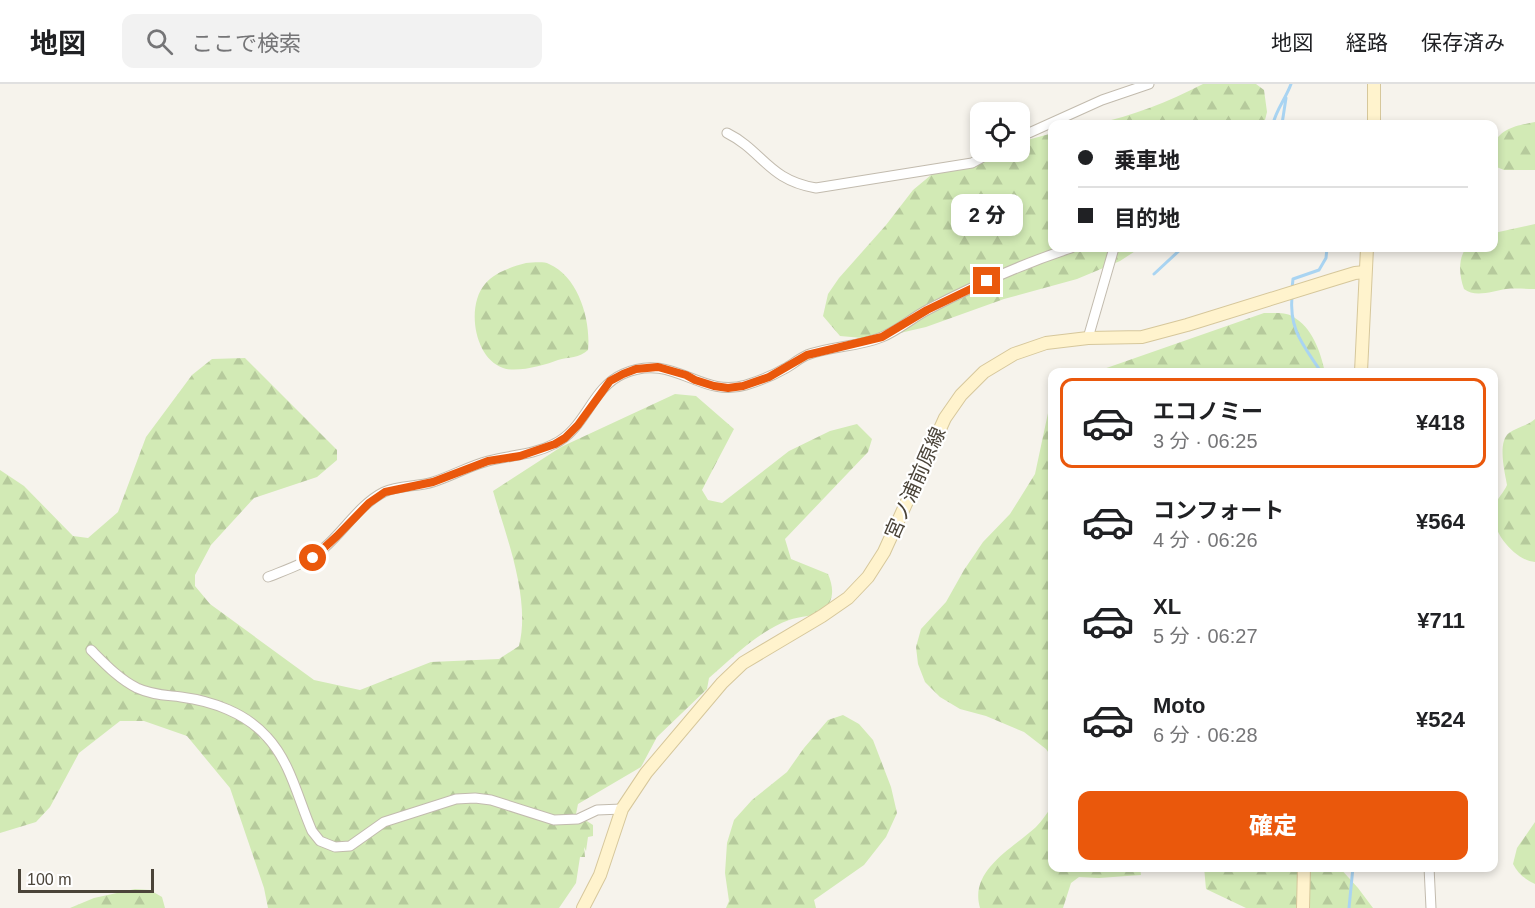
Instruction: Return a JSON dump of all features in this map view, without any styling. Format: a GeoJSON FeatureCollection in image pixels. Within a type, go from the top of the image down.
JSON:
{"type":"FeatureCollection","features":[{"type":"Feature","properties":{"kind":"main road"},"geometry":{"type":"LineString","coordinates":[[1374,84],[1374,120]]}},
{"type":"Feature","properties":{"kind":"main road"},"geometry":{"type":"LineString","coordinates":[[1361,368],[1367,252]]}},
{"type":"Feature","properties":{"kind":"main road","name":"宮ノ浦前原線"},"geometry":{"type":"LineString","coordinates":[[583,908],[600,875],[622,809],[646,773],[722,683],[743,663],[822,616],[848,598],[868,577],[884,552],[945,418],[984,372],[1014,354],[1046,343],[1088,338],[1142,337],[1355,273],[1365,272]]}},
{"type":"Feature","properties":{"kind":"main road"},"geometry":{"type":"LineString","coordinates":[[1302,908],[1304,872]]}},
{"type":"Feature","properties":{"kind":"street"},"geometry":{"type":"LineString","coordinates":[[1058,120],[1102,100],[1149,84]]}},
{"type":"Feature","properties":{"kind":"street"},"geometry":{"type":"LineString","coordinates":[[1030,132],[1048,124]]}},
{"type":"Feature","properties":{"kind":"street"},"geometry":{"type":"LineString","coordinates":[[727,133],[738,138],[769,168],[783,177],[794,183],[816,188],[974,162]]}},
{"type":"Feature","properties":{"kind":"street"},"geometry":{"type":"LineString","coordinates":[[268,577],[313,558],[369,503],[385,492],[433,482],[488,461],[520,456],[555,444],[578,425],[610,381],[623,374],[636,369],[658,367],[714,386],[728,388],[743,386],[769,377],[807,355],[882,337],[966,290],[1060,252]]}},
{"type":"Feature","properties":{"kind":"street"},"geometry":{"type":"LineString","coordinates":[[1088,338],[1113,252]]}},
{"type":"Feature","properties":{"kind":"street"},"geometry":{"type":"LineString","coordinates":[[91,650],[108,668],[137,688],[166,697],[200,701],[238,714],[254,724],[268,737],[284,760],[312,831],[320,841],[335,847],[356,844],[384,822],[456,799],[491,800],[554,820],[578,819],[597,810],[622,809]]}},
{"type":"Feature","properties":{"kind":"street"},"geometry":{"type":"LineString","coordinates":[[1429,872],[1431,908]]}},
{"type":"Feature","properties":{"kind":"green space"},"geometry":{"type":"Polygon","coordinates":[[[1203,84],[1256,84],[1264,90],[1267,112],[1265,120],[1111,120],[1177,97],[1203,84]]]}},
{"type":"Feature","properties":{"kind":"green space"},"geometry":{"type":"Polygon","coordinates":[[[1535,122],[1535,170],[1504,170],[1498,168],[1498,138],[1510,128],[1535,122]]]}},
{"type":"Feature","properties":{"kind":"green space"},"geometry":{"type":"Polygon","coordinates":[[[1048,134],[1048,252],[1134,252],[1120,261],[1077,279],[1004,299],[926,327],[874,339],[840,336],[823,316],[828,294],[913,190],[937,170],[970,158],[970,162],[1030,162],[1030,139],[1048,134]]]}},
{"type":"Feature","properties":{"kind":"green space"},"geometry":{"type":"Polygon","coordinates":[[[1535,224],[1535,289],[1506,289],[1473,293],[1464,289],[1460,267],[1464,252],[1498,252],[1498,232],[1535,224]]]}},
{"type":"Feature","properties":{"kind":"green space"},"geometry":{"type":"Polygon","coordinates":[[[526,263],[549,264],[559,270],[575,289],[585,313],[588,350],[585,353],[523,369],[503,368],[485,354],[476,330],[476,305],[479,294],[494,276],[526,263]]]}},
{"type":"Feature","properties":{"kind":"green space"},"geometry":{"type":"Polygon","coordinates":[[[1264,313],[1279,313],[1289,315],[1299,321],[1310,333],[1318,348],[1324,368],[1106,368],[1264,313]]]}},
{"type":"Feature","properties":{"kind":"green space"},"geometry":{"type":"Polygon","coordinates":[[[245,358],[337,450],[337,460],[317,477],[254,498],[211,545],[195,575],[195,586],[210,604],[314,680],[360,690],[431,662],[499,659],[519,646],[522,608],[519,588],[510,547],[493,491],[561,447],[675,394],[696,396],[734,429],[702,490],[708,500],[722,503],[789,451],[830,431],[857,424],[872,439],[868,452],[785,539],[791,559],[828,574],[832,587],[830,601],[822,612],[778,625],[747,645],[709,678],[707,689],[657,737],[641,767],[578,804],[576,814],[593,825],[593,836],[588,837],[586,851],[584,847],[585,857],[580,857],[576,883],[559,908],[268,908],[264,888],[230,788],[187,736],[144,721],[120,721],[79,753],[50,807],[36,822],[0,833],[0,470],[24,486],[73,536],[88,538],[118,512],[146,437],[192,375],[212,359],[245,358]]]}},
{"type":"Feature","properties":{"kind":"green space"},"geometry":{"type":"Polygon","coordinates":[[[1048,413],[1048,752],[1024,732],[986,716],[960,709],[940,697],[925,682],[918,664],[916,647],[921,629],[946,602],[983,542],[1010,514],[1035,474],[1048,413]]]}},
{"type":"Feature","properties":{"kind":"green space"},"geometry":{"type":"Polygon","coordinates":[[[1535,419],[1535,562],[1519,556],[1498,533],[1498,500],[1507,485],[1503,443],[1509,433],[1535,419]]]}},
{"type":"Feature","properties":{"kind":"green space"},"geometry":{"type":"Polygon","coordinates":[[[843,715],[859,724],[873,740],[891,787],[897,813],[886,837],[864,865],[814,900],[816,908],[726,908],[729,901],[725,873],[727,843],[734,820],[752,800],[787,772],[828,720],[843,715]]]}},
{"type":"Feature","properties":{"kind":"green space"},"geometry":{"type":"Polygon","coordinates":[[[1048,812],[1048,872],[1141,872],[1141,875],[1079,877],[1071,883],[1063,908],[980,908],[978,895],[987,871],[1048,812]]]}},
{"type":"Feature","properties":{"kind":"green space"},"geometry":{"type":"Polygon","coordinates":[[[1535,822],[1535,884],[1522,876],[1513,864],[1517,848],[1535,822]]]}},
{"type":"Feature","properties":{"kind":"green space"},"geometry":{"type":"Polygon","coordinates":[[[1204,872],[1344,872],[1373,908],[1246,908],[1206,889],[1204,872]]]}},
{"type":"Feature","properties":{"kind":"green space"},"geometry":{"type":"Polygon","coordinates":[[[135,889],[150,890],[162,897],[165,908],[70,908],[94,898],[135,889]]]}},
{"type":"Feature","properties":{"kind":"waterway"},"geometry":{"type":"LineString","coordinates":[[1274,120],[1291,84]]}},
{"type":"Feature","properties":{"kind":"waterway"},"geometry":{"type":"LineString","coordinates":[[1283,120],[1286,98]]}},
{"type":"Feature","properties":{"kind":"waterway"},"geometry":{"type":"LineString","coordinates":[[1154,274],[1178,252]]}},
{"type":"Feature","properties":{"kind":"waterway"},"geometry":{"type":"LineString","coordinates":[[1292,289],[1293,279],[1319,270],[1327,252]]}},
{"type":"Feature","properties":{"kind":"waterway"},"geometry":{"type":"LineString","coordinates":[[1292,295],[1295,328],[1318,368]]}},
{"type":"Feature","properties":{"kind":"waterway"},"geometry":{"type":"LineString","coordinates":[[1349,908],[1353,872]]}},
{"type":"Feature","properties":{"kind":"route"},"geometry":{"type":"LineString","coordinates":[[313,558],[369,503],[385,492],[433,482],[488,461],[520,456],[555,444],[578,425],[603,388],[623,374],[636,369],[658,367],[714,386],[728,388],[743,386],[769,377],[807,355],[830,348],[861,344],[882,337],[927,310],[987,281]]}}]}
